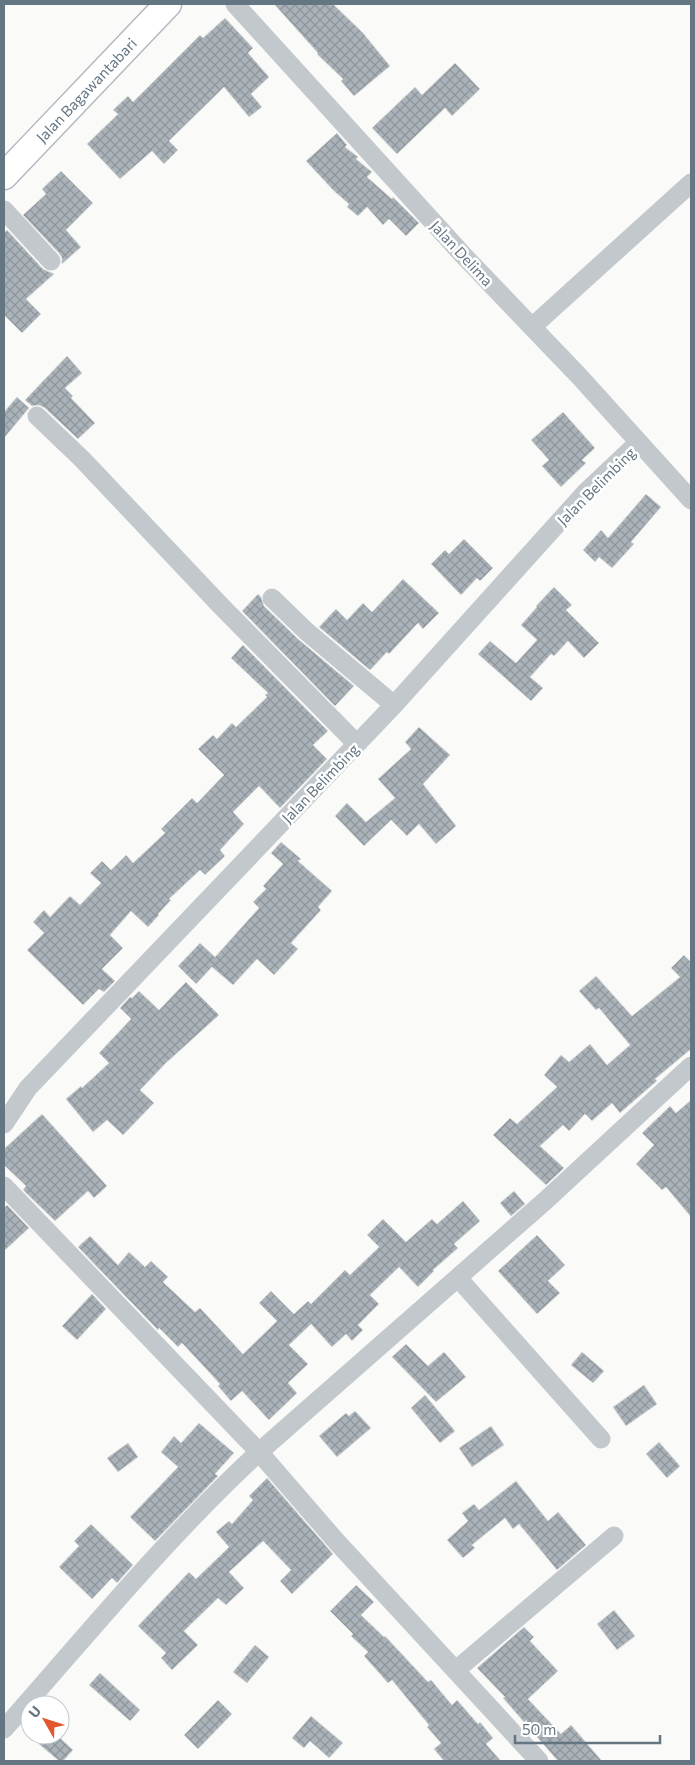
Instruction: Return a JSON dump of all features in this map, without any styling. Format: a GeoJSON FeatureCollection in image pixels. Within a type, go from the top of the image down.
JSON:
{"type":"FeatureCollection","features":[{"type":"Feature","properties":{"kind":"street","name":"Jalan Bagawantabari"},"geometry":{"type":"LineString","coordinates":[[4,176],[168,4]]}},
{"type":"Feature","properties":{"kind":"street","name":"Jalan Delima"},"geometry":{"type":"LineString","coordinates":[[235,4],[463,255],[579,376],[691,500]]}},
{"type":"Feature","properties":{"kind":"street"},"geometry":{"type":"LineString","coordinates":[[532,327],[691,183]]}},
{"type":"Feature","properties":{"kind":"street"},"geometry":{"type":"LineString","coordinates":[[4,210],[50,261]]}},
{"type":"Feature","properties":{"kind":"street"},"geometry":{"type":"LineString","coordinates":[[37,416],[82,459],[221,606],[357,744]]}},
{"type":"Feature","properties":{"kind":"street","name":"Jalan Belimbing"},"geometry":{"type":"LineString","coordinates":[[4,1124],[28,1088],[394,706],[585,493],[638,443]]}},
{"type":"Feature","properties":{"kind":"street"},"geometry":{"type":"LineString","coordinates":[[272,598],[306,631],[394,706]]}},
{"type":"Feature","properties":{"kind":"street"},"geometry":{"type":"LineString","coordinates":[[4,1729],[171,1538],[215,1492],[458,1278],[691,1066]]}},
{"type":"Feature","properties":{"kind":"street"},"geometry":{"type":"LineString","coordinates":[[4,1186],[259,1452],[336,1541],[539,1761]]}},
{"type":"Feature","properties":{"kind":"street"},"geometry":{"type":"LineString","coordinates":[[458,1278],[601,1439]]}},
{"type":"Feature","properties":{"kind":"street"},"geometry":{"type":"LineString","coordinates":[[456,1670],[614,1536]]}},
{"type":"Feature","properties":{"kind":"building"},"geometry":{"type":"Polygon","coordinates":[[[274,4],[333,4],[363,33],[390,66],[354,96],[341,81],[343,79],[317,54],[274,4]]]}},
{"type":"Feature","properties":{"kind":"building"},"geometry":{"type":"Polygon","coordinates":[[[225,18],[253,48],[248,53],[269,77],[251,94],[262,107],[249,117],[224,87],[169,141],[178,150],[164,164],[152,151],[120,179],[87,144],[118,114],[113,110],[128,96],[133,102],[200,35],[203,38],[225,18]]]}},
{"type":"Feature","properties":{"kind":"building"},"geometry":{"type":"Polygon","coordinates":[[[455,63],[480,89],[452,116],[445,108],[397,154],[372,128],[415,87],[422,95],[455,63]]]}},
{"type":"Feature","properties":{"kind":"building"},"geometry":{"type":"Polygon","coordinates":[[[337,133],[347,145],[345,147],[372,172],[367,177],[392,199],[393,197],[419,223],[406,236],[389,219],[383,225],[367,207],[358,216],[347,207],[349,204],[306,161],[337,133]]]}},
{"type":"Feature","properties":{"kind":"building"},"geometry":{"type":"Polygon","coordinates":[[[61,171],[93,203],[66,230],[81,247],[62,264],[62,258],[59,253],[23,215],[46,194],[42,189],[61,171]]]}},
{"type":"Feature","properties":{"kind":"building"},"geometry":{"type":"Polygon","coordinates":[[[7,230],[43,269],[54,274],[26,299],[41,314],[22,333],[4,315],[4,233],[7,230]]]}},
{"type":"Feature","properties":{"kind":"building"},"geometry":{"type":"Polygon","coordinates":[[[67,356],[82,373],[65,388],[73,396],[71,398],[95,423],[78,439],[45,408],[39,405],[32,406],[25,400],[67,356]]]}},
{"type":"Feature","properties":{"kind":"building"},"geometry":{"type":"Polygon","coordinates":[[[17,397],[29,408],[4,438],[4,412],[17,397]]]}},
{"type":"Feature","properties":{"kind":"building"},"geometry":{"type":"Polygon","coordinates":[[[563,412],[595,448],[582,460],[586,463],[561,487],[542,466],[549,460],[531,440],[563,412]]]}},
{"type":"Feature","properties":{"kind":"building"},"geometry":{"type":"Polygon","coordinates":[[[646,494],[661,507],[631,542],[634,544],[612,568],[599,557],[595,562],[583,550],[601,530],[608,538],[646,494]]]}},
{"type":"Feature","properties":{"kind":"building"},"geometry":{"type":"Polygon","coordinates":[[[464,539],[493,568],[480,581],[477,578],[461,595],[431,564],[445,550],[449,554],[464,539]]]}},
{"type":"Feature","properties":{"kind":"building"},"geometry":{"type":"Polygon","coordinates":[[[403,579],[439,613],[423,629],[418,623],[389,654],[387,652],[370,670],[319,627],[336,609],[347,620],[363,603],[372,612],[403,579]]]}},
{"type":"Feature","properties":{"kind":"building"},"geometry":{"type":"Polygon","coordinates":[[[554,587],[572,605],[566,610],[599,643],[584,658],[568,641],[554,656],[551,654],[530,677],[543,688],[531,701],[478,654],[490,641],[516,663],[537,640],[521,625],[554,587]]]}},
{"type":"Feature","properties":{"kind":"building"},"geometry":{"type":"Polygon","coordinates":[[[258,594],[264,606],[298,639],[354,686],[335,706],[242,611],[258,594]]]}},
{"type":"Feature","properties":{"kind":"building"},"geometry":{"type":"Polygon","coordinates":[[[243,645],[328,731],[313,745],[327,759],[280,808],[259,786],[233,812],[244,824],[220,850],[225,856],[205,875],[200,870],[169,899],[171,900],[148,927],[131,911],[110,935],[123,948],[102,969],[115,981],[104,992],[99,989],[83,1005],[27,950],[44,933],[33,922],[44,910],[50,917],[70,896],[80,905],[101,883],[90,873],[102,861],[111,870],[126,855],[133,863],[165,833],[161,829],[192,798],[197,803],[224,775],[198,749],[213,735],[217,739],[232,723],[236,727],[267,697],[265,695],[268,693],[231,658],[243,645]]]}},
{"type":"Feature","properties":{"kind":"building"},"geometry":{"type":"Polygon","coordinates":[[[419,727],[450,755],[423,784],[456,826],[436,844],[419,824],[407,836],[391,820],[364,846],[335,816],[347,803],[366,822],[395,798],[378,779],[411,749],[405,742],[419,727]]]}},
{"type":"Feature","properties":{"kind":"building"},"geometry":{"type":"Polygon","coordinates":[[[281,842],[301,859],[298,861],[332,891],[318,907],[321,910],[291,943],[298,949],[274,975],[257,959],[233,985],[212,967],[196,984],[178,966],[200,943],[215,957],[259,908],[253,902],[266,889],[263,886],[283,864],[271,853],[281,842]]]}},
{"type":"Feature","properties":{"kind":"building"},"geometry":{"type":"Polygon","coordinates":[[[684,955],[691,962],[691,1049],[655,1079],[657,1081],[620,1113],[612,1103],[592,1121],[585,1114],[569,1131],[563,1125],[540,1146],[564,1168],[546,1185],[493,1135],[510,1118],[517,1124],[557,1087],[544,1075],[561,1055],[569,1062],[590,1044],[607,1065],[630,1045],[599,1008],[596,1010],[579,991],[596,976],[632,1016],[680,977],[671,968],[684,955]]]}},
{"type":"Feature","properties":{"kind":"building"},"geometry":{"type":"Polygon","coordinates":[[[186,982],[219,1015],[166,1063],[140,1090],[154,1103],[123,1135],[107,1120],[93,1132],[66,1099],[81,1086],[82,1088],[109,1063],[99,1053],[131,1019],[120,1008],[130,997],[132,998],[139,991],[159,1010],[186,982]]]}},
{"type":"Feature","properties":{"kind":"building"},"geometry":{"type":"Polygon","coordinates":[[[691,1100],[691,1217],[666,1187],[662,1190],[636,1164],[654,1145],[642,1133],[670,1106],[676,1113],[691,1100]]]}},
{"type":"Feature","properties":{"kind":"building"},"geometry":{"type":"Polygon","coordinates":[[[42,1114],[107,1186],[94,1198],[88,1191],[55,1221],[23,1190],[26,1186],[4,1165],[4,1149],[42,1114]]]}},
{"type":"Feature","properties":{"kind":"building"},"geometry":{"type":"Polygon","coordinates":[[[514,1191],[525,1204],[511,1216],[500,1203],[514,1191]]]}},
{"type":"Feature","properties":{"kind":"building"},"geometry":{"type":"Polygon","coordinates":[[[463,1201],[480,1221],[454,1244],[458,1248],[433,1270],[418,1287],[399,1267],[370,1295],[379,1304],[358,1325],[363,1330],[352,1341],[346,1334],[332,1347],[311,1324],[289,1345],[308,1364],[288,1383],[297,1393],[269,1420],[242,1391],[231,1401],[218,1386],[220,1384],[182,1343],[178,1347],[159,1328],[158,1330],[78,1247],[90,1236],[118,1265],[129,1252],[145,1267],[151,1261],[168,1277],[163,1282],[195,1312],[200,1308],[243,1354],[277,1321],[259,1303],[271,1291],[294,1314],[308,1301],[311,1304],[345,1270],[350,1275],[379,1247],[367,1235],[383,1219],[406,1242],[432,1219],[437,1224],[463,1201]]]}},
{"type":"Feature","properties":{"kind":"building"},"geometry":{"type":"Polygon","coordinates":[[[7,1205],[29,1228],[4,1251],[4,1208],[7,1205]]]}},
{"type":"Feature","properties":{"kind":"building"},"geometry":{"type":"Polygon","coordinates":[[[537,1235],[565,1265],[548,1281],[560,1293],[537,1314],[498,1271],[537,1235]]]}},
{"type":"Feature","properties":{"kind":"building"},"geometry":{"type":"Polygon","coordinates":[[[92,1294],[106,1309],[77,1340],[62,1326],[92,1294]]]}},
{"type":"Feature","properties":{"kind":"building"},"geometry":{"type":"Polygon","coordinates":[[[406,1344],[428,1366],[444,1352],[466,1377],[436,1402],[392,1357],[406,1344]]]}},
{"type":"Feature","properties":{"kind":"building"},"geometry":{"type":"Polygon","coordinates":[[[582,1352],[604,1371],[593,1383],[571,1365],[582,1352]]]}},
{"type":"Feature","properties":{"kind":"building"},"geometry":{"type":"Polygon","coordinates":[[[644,1385],[657,1404],[626,1426],[613,1407],[644,1385]]]}},
{"type":"Feature","properties":{"kind":"building"},"geometry":{"type":"Polygon","coordinates":[[[425,1395],[455,1431],[440,1443],[411,1408],[425,1395]]]}},
{"type":"Feature","properties":{"kind":"building"},"geometry":{"type":"Polygon","coordinates":[[[355,1411],[371,1428],[337,1457],[319,1436],[346,1413],[349,1416],[355,1411]]]}},
{"type":"Feature","properties":{"kind":"building"},"geometry":{"type":"Polygon","coordinates":[[[199,1423],[234,1453],[215,1474],[218,1476],[155,1541],[130,1517],[178,1467],[161,1452],[174,1436],[181,1443],[199,1423]]]}},
{"type":"Feature","properties":{"kind":"building"},"geometry":{"type":"Polygon","coordinates":[[[491,1426],[504,1445],[472,1467],[459,1448],[491,1426]]]}},
{"type":"Feature","properties":{"kind":"building"},"geometry":{"type":"Polygon","coordinates":[[[659,1442],[680,1466],[667,1478],[646,1454],[659,1442]]]}},
{"type":"Feature","properties":{"kind":"building"},"geometry":{"type":"Polygon","coordinates":[[[128,1443],[138,1457],[118,1472],[107,1458],[128,1443]]]}},
{"type":"Feature","properties":{"kind":"building"},"geometry":{"type":"Polygon","coordinates":[[[267,1478],[333,1554],[292,1594],[280,1581],[291,1570],[263,1541],[229,1572],[244,1588],[226,1605],[218,1598],[184,1631],[198,1645],[172,1670],[161,1658],[166,1653],[138,1626],[189,1572],[196,1579],[229,1547],[216,1532],[229,1521],[232,1524],[253,1500],[249,1496],[267,1478]]]}},
{"type":"Feature","properties":{"kind":"building"},"geometry":{"type":"Polygon","coordinates":[[[516,1481],[548,1521],[558,1512],[586,1545],[557,1570],[519,1524],[513,1529],[505,1518],[472,1545],[475,1548],[463,1558],[447,1540],[468,1521],[462,1513],[474,1504],[479,1510],[516,1481]]]}},
{"type":"Feature","properties":{"kind":"building"},"geometry":{"type":"Polygon","coordinates":[[[91,1524],[133,1565],[117,1583],[112,1578],[92,1599],[59,1567],[79,1546],[74,1541],[91,1524]]]}},
{"type":"Feature","properties":{"kind":"building"},"geometry":{"type":"Polygon","coordinates":[[[356,1585],[374,1602],[361,1615],[385,1636],[428,1682],[431,1680],[452,1705],[457,1700],[478,1724],[480,1722],[493,1738],[486,1744],[501,1761],[444,1761],[434,1749],[441,1743],[427,1727],[429,1725],[392,1680],[388,1683],[364,1656],[368,1652],[351,1636],[353,1634],[330,1611],[356,1585]]]}},
{"type":"Feature","properties":{"kind":"building"},"geometry":{"type":"Polygon","coordinates":[[[614,1610],[635,1636],[617,1650],[597,1624],[614,1610]]]}},
{"type":"Feature","properties":{"kind":"building"},"geometry":{"type":"Polygon","coordinates":[[[524,1627],[534,1637],[530,1641],[558,1671],[528,1699],[561,1734],[571,1725],[602,1761],[558,1761],[503,1698],[505,1697],[477,1668],[524,1627]]]}},
{"type":"Feature","properties":{"kind":"building"},"geometry":{"type":"Polygon","coordinates":[[[255,1645],[269,1657],[247,1683],[233,1672],[255,1645]]]}},
{"type":"Feature","properties":{"kind":"building"},"geometry":{"type":"Polygon","coordinates":[[[100,1673],[140,1710],[130,1721],[89,1685],[100,1673]]]}},
{"type":"Feature","properties":{"kind":"building"},"geometry":{"type":"Polygon","coordinates":[[[218,1700],[232,1714],[198,1749],[184,1735],[218,1700]]]}},
{"type":"Feature","properties":{"kind":"building"},"geometry":{"type":"Polygon","coordinates":[[[311,1716],[343,1743],[329,1758],[310,1741],[304,1748],[292,1738],[311,1716]]]}},
{"type":"Feature","properties":{"kind":"building"},"geometry":{"type":"Polygon","coordinates":[[[40,1745],[68,1745],[73,1750],[63,1761],[59,1761],[40,1745]]]}}]}
